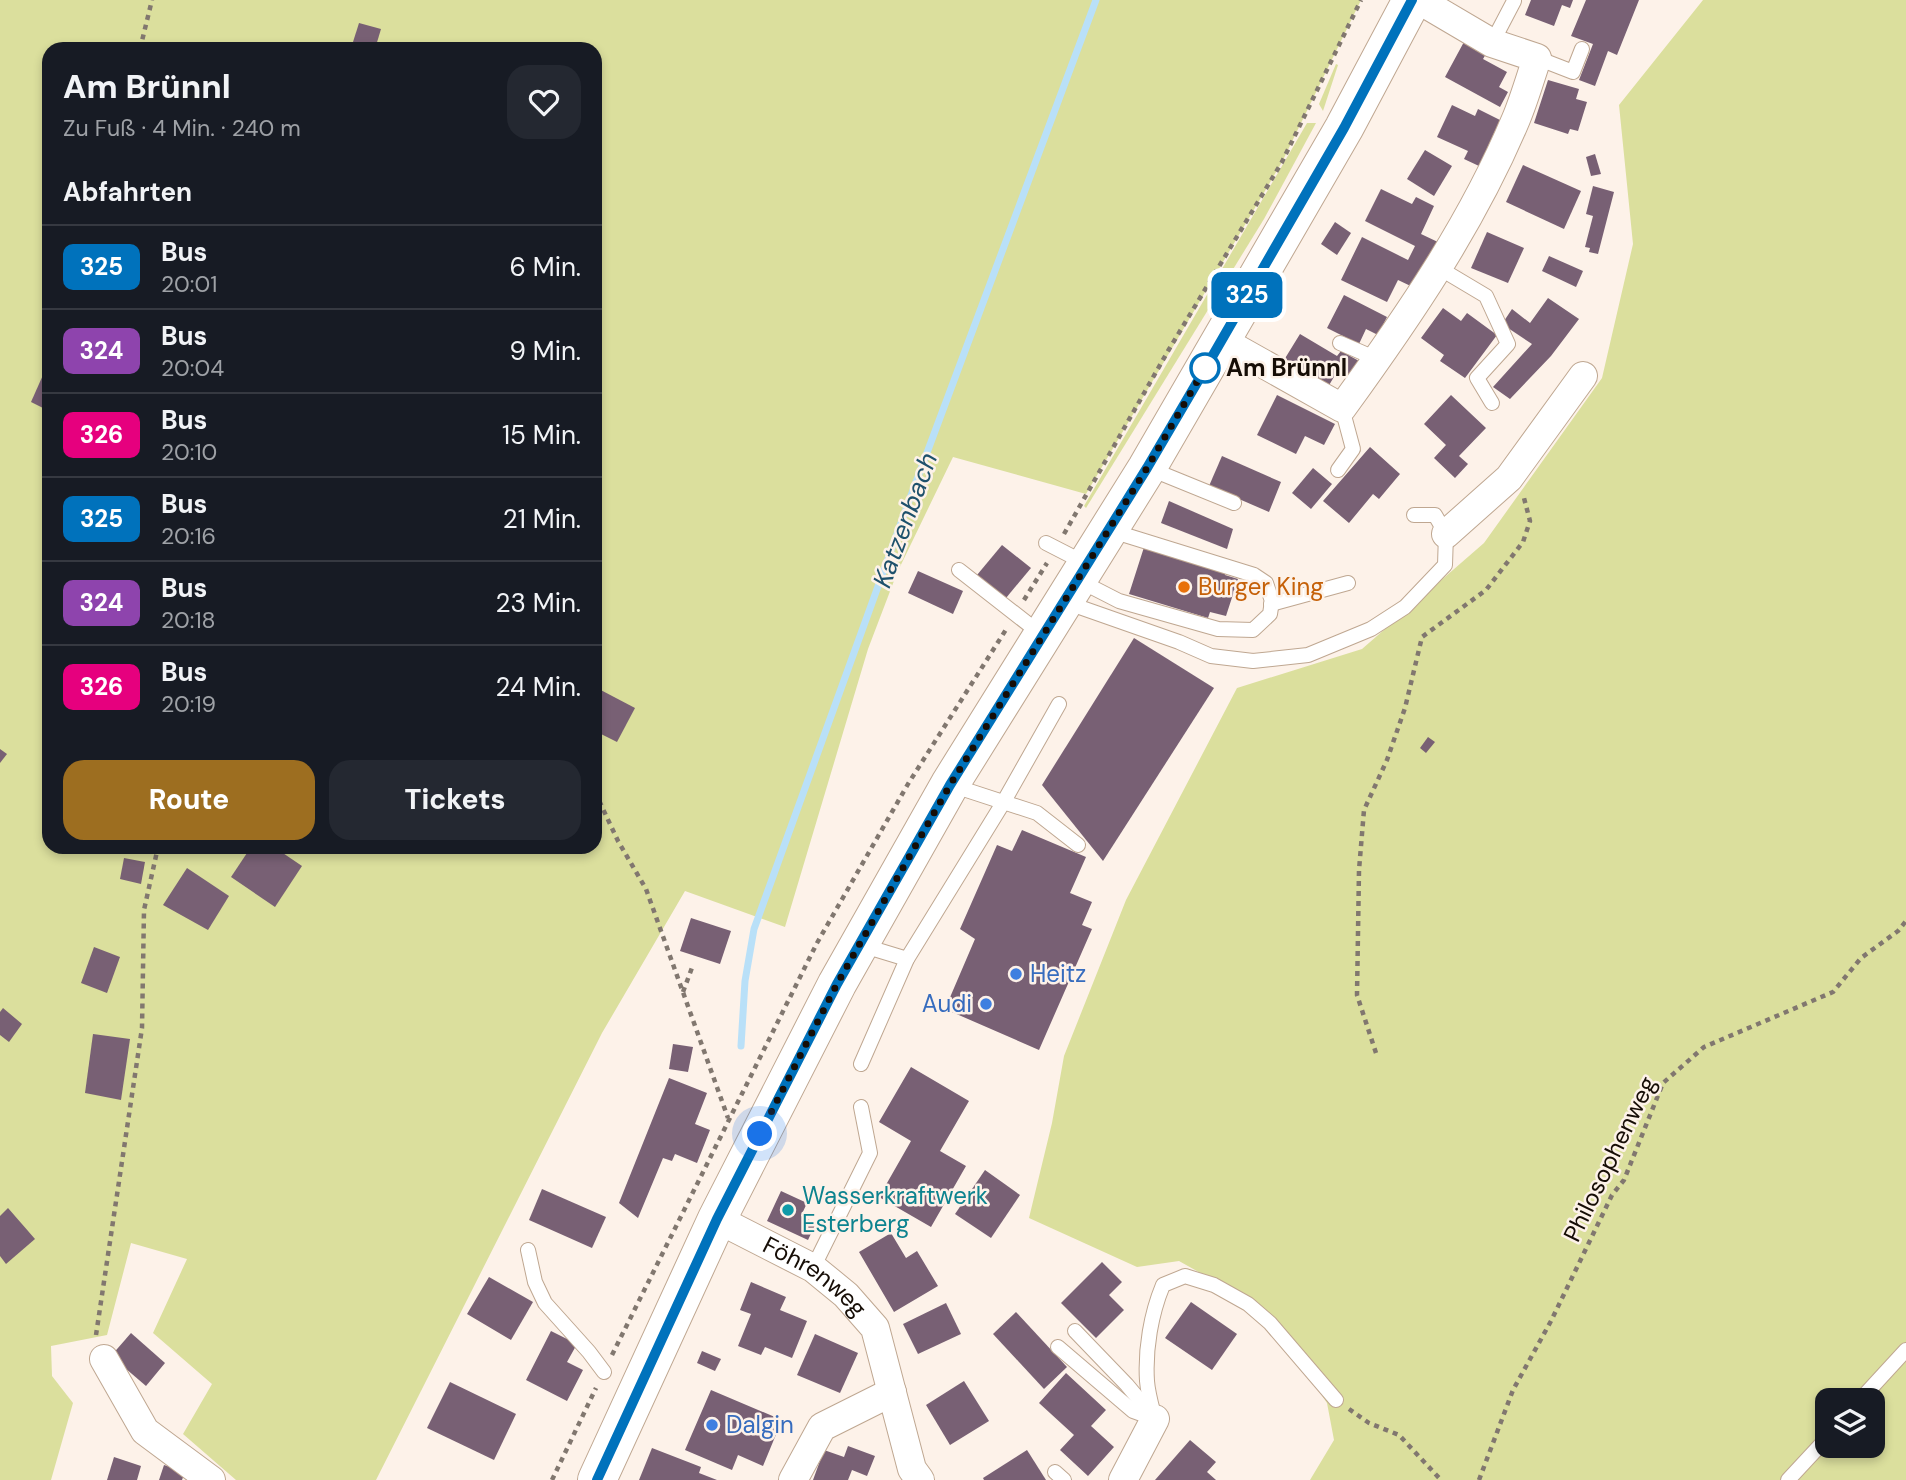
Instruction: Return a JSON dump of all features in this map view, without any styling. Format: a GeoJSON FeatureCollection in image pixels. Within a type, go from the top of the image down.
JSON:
{"type":"FeatureCollection","features":[{"type":"Feature","properties":{"kind":"main road"},"geometry":{"type":"LineString","coordinates":[[597,1480],[717,1219],[859,944],[950,785],[1147,468],[1222,340],[1344,128],[1412,0]]}},
{"type":"Feature","properties":{"kind":"street"},"geometry":{"type":"LineString","coordinates":[[1222,340],[1342,408],[1438,268],[1500,155],[1517,117],[1536,58],[1492,43],[1419,0]]}},
{"type":"Feature","properties":{"kind":"street"},"geometry":{"type":"LineString","coordinates":[[1446,534],[1509,478],[1583,376]]}},
{"type":"Feature","properties":{"kind":"street","name":"Föhrenweg"},"geometry":{"type":"LineString","coordinates":[[717,1219],[813,1268],[846,1295],[874,1328],[912,1469],[920,1480]]}},
{"type":"Feature","properties":{"kind":"street"},"geometry":{"type":"LineString","coordinates":[[104,1359],[145,1431],[211,1480]]}},
{"type":"Feature","properties":{"kind":"street"},"geometry":{"type":"LineString","coordinates":[[793,1480],[822,1427],[892,1392]]}},
{"type":"Feature","properties":{"kind":"street"},"geometry":{"type":"LineString","coordinates":[[1122,1480],[1155,1419]]}},
{"type":"Feature","properties":{"kind":"lane"},"geometry":{"type":"LineString","coordinates":[[1492,43],[1514,1]]}},
{"type":"Feature","properties":{"kind":"lane"},"geometry":{"type":"LineString","coordinates":[[1536,58],[1573,72],[1582,49]]}},
{"type":"Feature","properties":{"kind":"lane"},"geometry":{"type":"LineString","coordinates":[[1438,268],[1486,296],[1508,344],[1477,378],[1492,403]]}},
{"type":"Feature","properties":{"kind":"lane"},"geometry":{"type":"LineString","coordinates":[[1340,343],[1377,359]]}},
{"type":"Feature","properties":{"kind":"lane"},"geometry":{"type":"LineString","coordinates":[[1338,470],[1353,449],[1342,408]]}},
{"type":"Feature","properties":{"kind":"lane"},"geometry":{"type":"LineString","coordinates":[[1147,468],[1234,503]]}},
{"type":"Feature","properties":{"kind":"lane"},"geometry":{"type":"LineString","coordinates":[[1046,543],[1076,582],[1179,642],[1211,656],[1253,662],[1308,654],[1371,629],[1405,607],[1445,565],[1446,534],[1435,515],[1413,515]]}},
{"type":"Feature","properties":{"kind":"lane"},"geometry":{"type":"LineString","coordinates":[[1076,582],[1119,601],[1218,629],[1253,630],[1270,614],[1271,604],[1266,583],[1254,575],[1108,530]]}},
{"type":"Feature","properties":{"kind":"lane"},"geometry":{"type":"LineString","coordinates":[[959,570],[1042,635]]}},
{"type":"Feature","properties":{"kind":"lane"},"geometry":{"type":"LineString","coordinates":[[1271,604],[1348,583]]}},
{"type":"Feature","properties":{"kind":"lane"},"geometry":{"type":"LineString","coordinates":[[861,1064],[907,959],[1003,803],[1059,704]]}},
{"type":"Feature","properties":{"kind":"lane"},"geometry":{"type":"LineString","coordinates":[[950,785],[1037,813],[1078,845]]}},
{"type":"Feature","properties":{"kind":"lane"},"geometry":{"type":"LineString","coordinates":[[859,944],[907,959]]}},
{"type":"Feature","properties":{"kind":"lane"},"geometry":{"type":"LineString","coordinates":[[813,1268],[870,1153],[861,1107]]}},
{"type":"Feature","properties":{"kind":"lane"},"geometry":{"type":"LineString","coordinates":[[528,1250],[535,1282],[545,1303],[604,1372]]}},
{"type":"Feature","properties":{"kind":"lane"},"geometry":{"type":"LineString","coordinates":[[1155,1419],[1147,1382],[1149,1344],[1156,1303],[1163,1285],[1185,1276],[1213,1285],[1248,1304],[1270,1323],[1336,1400]]}},
{"type":"Feature","properties":{"kind":"lane"},"geometry":{"type":"LineString","coordinates":[[1075,1331],[1127,1385],[1155,1419]]}},
{"type":"Feature","properties":{"kind":"lane"},"geometry":{"type":"LineString","coordinates":[[1058,1347],[1133,1411],[1155,1419]]}},
{"type":"Feature","properties":{"kind":"lane"},"geometry":{"type":"LineString","coordinates":[[1871,1388],[1906,1350]]}},
{"type":"Feature","properties":{"kind":"lane"},"geometry":{"type":"LineString","coordinates":[[1788,1480],[1815,1451]]}},
{"type":"Feature","properties":{"kind":"path"},"geometry":{"type":"LineString","coordinates":[[142,42],[152,0]]}},
{"type":"Feature","properties":{"kind":"path"},"geometry":{"type":"LineString","coordinates":[[1376,1053],[1357,995],[1359,870],[1364,810],[1387,760],[1405,708],[1422,637],[1486,590],[1523,542],[1530,521],[1523,494],[1509,478]]}},
{"type":"Feature","properties":{"kind":"path"},"geometry":{"type":"LineString","coordinates":[[602,807],[646,889],[728,1119]]}},
{"type":"Feature","properties":{"kind":"path"},"geometry":{"type":"LineString","coordinates":[[104,1359],[95,1332],[142,1028],[144,910],[156,854]]}},
{"type":"Feature","properties":{"kind":"path","name":"Philosophenweg"},"geometry":{"type":"LineString","coordinates":[[1479,1480],[1513,1390],[1551,1321],[1612,1195],[1624,1180],[1663,1083],[1704,1047],[1833,992],[1861,958],[1898,931],[1906,921]]}},
{"type":"Feature","properties":{"kind":"path"},"geometry":{"type":"LineString","coordinates":[[683,993],[694,965]]}},
{"type":"Feature","properties":{"kind":"path"},"geometry":{"type":"LineString","coordinates":[[1336,1400],[1369,1423],[1399,1436],[1441,1480]]}},
{"type":"Feature","properties":{"kind":"green space"},"geometry":{"type":"Polygon","coordinates":[[[0,0],[1361,0],[1282,162],[1086,494],[953,457],[897,573],[868,649],[785,927],[685,891],[602,1033],[376,1480],[236,1480],[183,1434],[212,1384],[153,1333],[187,1259],[131,1243],[107,1335],[51,1346],[52,1376],[73,1403],[51,1480],[0,1480],[0,0]]]}},
{"type":"Feature","properties":{"kind":"green space"},"geometry":{"type":"Polygon","coordinates":[[[1703,0],[1906,0],[1906,1480],[1310,1480],[1334,1440],[1327,1403],[1263,1308],[1179,1261],[1137,1267],[1029,1218],[1052,1123],[1064,1056],[1126,900],[1237,688],[1362,649],[1484,543],[1602,378],[1633,244],[1619,105],[1703,0]]]}},
{"type":"Feature","properties":{"kind":"green space"},"geometry":{"type":"Polygon","coordinates":[[[1336,64],[1338,65],[1323,111],[1319,104],[1336,64]]]}},
{"type":"Feature","properties":{"kind":"green space"},"geometry":{"type":"Polygon","coordinates":[[[1307,123],[1316,123],[1264,219],[1086,508],[1084,506],[1307,123]]]}},
{"type":"Feature","properties":{"kind":"building"},"geometry":{"type":"Polygon","coordinates":[[[1531,0],[1573,0],[1570,8],[1562,5],[1554,26],[1525,15],[1531,0]]]}},
{"type":"Feature","properties":{"kind":"building"},"geometry":{"type":"Polygon","coordinates":[[[1586,0],[1639,0],[1617,55],[1608,51],[1595,86],[1579,80],[1593,44],[1571,36],[1586,0]]]}},
{"type":"Feature","properties":{"kind":"building"},"geometry":{"type":"Polygon","coordinates":[[[359,23],[381,29],[377,42],[353,42],[359,23]]]}},
{"type":"Feature","properties":{"kind":"building"},"geometry":{"type":"Polygon","coordinates":[[[1465,40],[1487,52],[1483,59],[1507,72],[1499,87],[1508,92],[1500,107],[1445,77],[1465,40]]]}},
{"type":"Feature","properties":{"kind":"building"},"geometry":{"type":"Polygon","coordinates":[[[1548,80],[1579,89],[1576,99],[1587,102],[1578,131],[1570,129],[1568,134],[1534,123],[1548,80]]]}},
{"type":"Feature","properties":{"kind":"building"},"geometry":{"type":"Polygon","coordinates":[[[1452,105],[1475,116],[1478,109],[1500,120],[1479,166],[1464,159],[1468,151],[1437,137],[1452,105]]]}},
{"type":"Feature","properties":{"kind":"building"},"geometry":{"type":"Polygon","coordinates":[[[1425,150],[1452,166],[1434,196],[1407,179],[1425,150]]]}},
{"type":"Feature","properties":{"kind":"building"},"geometry":{"type":"Polygon","coordinates":[[[1595,154],[1601,174],[1591,176],[1586,157],[1595,154]]]}},
{"type":"Feature","properties":{"kind":"building"},"geometry":{"type":"Polygon","coordinates":[[[1523,165],[1581,191],[1564,229],[1506,202],[1523,165]]]}},
{"type":"Feature","properties":{"kind":"building"},"geometry":{"type":"Polygon","coordinates":[[[1593,186],[1614,192],[1598,254],[1589,252],[1590,248],[1585,247],[1593,216],[1586,214],[1593,186]]]}},
{"type":"Feature","properties":{"kind":"building"},"geometry":{"type":"Polygon","coordinates":[[[1381,189],[1412,204],[1416,197],[1434,206],[1421,234],[1440,243],[1417,289],[1398,280],[1387,302],[1341,280],[1362,237],[1408,260],[1415,246],[1365,221],[1381,189]]]}},
{"type":"Feature","properties":{"kind":"building"},"geometry":{"type":"Polygon","coordinates":[[[1335,222],[1351,233],[1337,255],[1321,244],[1335,222]]]}},
{"type":"Feature","properties":{"kind":"building"},"geometry":{"type":"Polygon","coordinates":[[[1487,232],[1524,248],[1508,283],[1471,268],[1487,232]]]}},
{"type":"Feature","properties":{"kind":"building"},"geometry":{"type":"Polygon","coordinates":[[[1549,256],[1583,271],[1576,287],[1542,271],[1549,256]]]}},
{"type":"Feature","properties":{"kind":"building"},"geometry":{"type":"Polygon","coordinates":[[[1344,295],[1387,317],[1378,335],[1366,329],[1359,344],[1327,328],[1344,295]]]}},
{"type":"Feature","properties":{"kind":"building"},"geometry":{"type":"Polygon","coordinates":[[[1548,298],[1579,319],[1551,356],[1510,399],[1493,387],[1532,344],[1502,324],[1512,309],[1530,323],[1548,298]]]}},
{"type":"Feature","properties":{"kind":"building"},"geometry":{"type":"Polygon","coordinates":[[[1443,308],[1461,321],[1467,313],[1497,335],[1465,378],[1440,361],[1444,355],[1421,338],[1443,308]]]}},
{"type":"Feature","properties":{"kind":"building"},"geometry":{"type":"Polygon","coordinates":[[[1300,334],[1337,356],[1341,351],[1359,361],[1349,377],[1338,370],[1328,387],[1284,360],[1300,334]]]}},
{"type":"Feature","properties":{"kind":"building"},"geometry":{"type":"Polygon","coordinates":[[[42,377],[42,408],[31,402],[42,377]]]}},
{"type":"Feature","properties":{"kind":"building"},"geometry":{"type":"Polygon","coordinates":[[[1277,395],[1335,424],[1324,445],[1305,436],[1296,454],[1257,435],[1277,395]]]}},
{"type":"Feature","properties":{"kind":"building"},"geometry":{"type":"Polygon","coordinates":[[[1451,395],[1486,428],[1459,456],[1468,464],[1455,478],[1434,458],[1446,445],[1424,424],[1451,395]]]}},
{"type":"Feature","properties":{"kind":"building"},"geometry":{"type":"Polygon","coordinates":[[[1370,447],[1400,474],[1379,499],[1373,494],[1349,523],[1323,501],[1370,447]]]}},
{"type":"Feature","properties":{"kind":"building"},"geometry":{"type":"Polygon","coordinates":[[[1222,456],[1281,482],[1269,512],[1209,486],[1222,456]]]}},
{"type":"Feature","properties":{"kind":"building"},"geometry":{"type":"Polygon","coordinates":[[[1313,468],[1332,484],[1311,509],[1292,493],[1313,468]]]}},
{"type":"Feature","properties":{"kind":"building"},"geometry":{"type":"Polygon","coordinates":[[[1169,501],[1233,529],[1227,549],[1161,523],[1169,501]]]}},
{"type":"Feature","properties":{"kind":"building","name":"Burger King"},"geometry":{"type":"Polygon","coordinates":[[[1146,541],[1227,567],[1225,575],[1238,579],[1226,616],[1210,612],[1208,618],[1129,594],[1146,541]]]}},
{"type":"Feature","properties":{"kind":"building"},"geometry":{"type":"Polygon","coordinates":[[[1002,545],[1031,568],[1006,598],[977,575],[1002,545]]]}},
{"type":"Feature","properties":{"kind":"building"},"geometry":{"type":"Polygon","coordinates":[[[918,571],[963,591],[953,614],[908,593],[918,571]]]}},
{"type":"Feature","properties":{"kind":"building"},"geometry":{"type":"Polygon","coordinates":[[[1134,638],[1214,688],[1103,861],[1042,785],[1134,638]]]}},
{"type":"Feature","properties":{"kind":"building"},"geometry":{"type":"Polygon","coordinates":[[[602,691],[635,708],[617,742],[602,734],[602,691]]]}},
{"type":"Feature","properties":{"kind":"building"},"geometry":{"type":"Polygon","coordinates":[[[1428,737],[1435,742],[1426,753],[1420,748],[1428,737]]]}},
{"type":"Feature","properties":{"kind":"building"},"geometry":{"type":"Polygon","coordinates":[[[0,749],[7,754],[0,763],[0,749]]]}},
{"type":"Feature","properties":{"kind":"building","name":"Heitz"},"geometry":{"type":"Polygon","coordinates":[[[1022,830],[1086,857],[1070,893],[1092,902],[1082,925],[1092,929],[1039,1050],[945,1009],[975,939],[960,929],[997,845],[1012,851],[1022,830]]]}},
{"type":"Feature","properties":{"kind":"building"},"geometry":{"type":"Polygon","coordinates":[[[246,854],[284,854],[302,866],[275,907],[231,877],[246,854]]]}},
{"type":"Feature","properties":{"kind":"building"},"geometry":{"type":"Polygon","coordinates":[[[124,858],[145,862],[141,884],[120,879],[124,858]]]}},
{"type":"Feature","properties":{"kind":"building"},"geometry":{"type":"Polygon","coordinates":[[[187,868],[229,896],[208,930],[163,905],[187,868]]]}},
{"type":"Feature","properties":{"kind":"building"},"geometry":{"type":"Polygon","coordinates":[[[691,918],[731,931],[720,964],[680,951],[691,918]]]}},
{"type":"Feature","properties":{"kind":"building"},"geometry":{"type":"Polygon","coordinates":[[[94,947],[120,957],[107,993],[81,983],[94,947]]]}},
{"type":"Feature","properties":{"kind":"building"},"geometry":{"type":"Polygon","coordinates":[[[3,1008],[22,1024],[9,1042],[0,1035],[0,1012],[3,1008]]]}},
{"type":"Feature","properties":{"kind":"building"},"geometry":{"type":"Polygon","coordinates":[[[93,1034],[130,1039],[121,1100],[85,1093],[93,1034]]]}},
{"type":"Feature","properties":{"kind":"building"},"geometry":{"type":"Polygon","coordinates":[[[673,1044],[693,1047],[688,1072],[669,1069],[673,1044]]]}},
{"type":"Feature","properties":{"kind":"building"},"geometry":{"type":"Polygon","coordinates":[[[911,1067],[969,1101],[940,1151],[966,1166],[931,1227],[879,1197],[911,1141],[879,1122],[911,1067]]]}},
{"type":"Feature","properties":{"kind":"building"},"geometry":{"type":"Polygon","coordinates":[[[669,1078],[707,1093],[695,1124],[710,1130],[697,1163],[675,1154],[672,1161],[663,1158],[638,1218],[619,1203],[669,1078]]]}},
{"type":"Feature","properties":{"kind":"building"},"geometry":{"type":"Polygon","coordinates":[[[985,1170],[1020,1195],[991,1238],[955,1214],[985,1170]]]}},
{"type":"Feature","properties":{"kind":"building"},"geometry":{"type":"Polygon","coordinates":[[[542,1189],[606,1217],[592,1248],[529,1220],[542,1189]]]}},
{"type":"Feature","properties":{"kind":"building","name":"Wasserkraftwerk Esterberg"},"geometry":{"type":"Polygon","coordinates":[[[781,1191],[807,1203],[801,1216],[816,1223],[808,1240],[767,1221],[781,1191]]]}},
{"type":"Feature","properties":{"kind":"building"},"geometry":{"type":"Polygon","coordinates":[[[8,1208],[35,1239],[6,1264],[0,1256],[0,1216],[8,1208]]]}},
{"type":"Feature","properties":{"kind":"building"},"geometry":{"type":"Polygon","coordinates":[[[891,1233],[906,1258],[917,1251],[938,1286],[894,1312],[859,1252],[891,1233]]]}},
{"type":"Feature","properties":{"kind":"building"},"geometry":{"type":"Polygon","coordinates":[[[1102,1262],[1122,1282],[1109,1295],[1124,1310],[1096,1338],[1061,1303],[1102,1262]]]}},
{"type":"Feature","properties":{"kind":"building"},"geometry":{"type":"Polygon","coordinates":[[[489,1277],[533,1302],[511,1340],[467,1314],[489,1277]]]}},
{"type":"Feature","properties":{"kind":"building"},"geometry":{"type":"Polygon","coordinates":[[[751,1282],[786,1297],[780,1310],[807,1321],[792,1358],[765,1347],[761,1355],[738,1346],[751,1314],[740,1310],[751,1282]]]}},
{"type":"Feature","properties":{"kind":"building"},"geometry":{"type":"Polygon","coordinates":[[[1191,1302],[1237,1334],[1212,1370],[1165,1338],[1191,1302]]]}},
{"type":"Feature","properties":{"kind":"building"},"geometry":{"type":"Polygon","coordinates":[[[946,1303],[961,1334],[918,1354],[903,1324],[946,1303]]]}},
{"type":"Feature","properties":{"kind":"building"},"geometry":{"type":"Polygon","coordinates":[[[1016,1312],[1067,1367],[1044,1389],[993,1334],[1016,1312]]]}},
{"type":"Feature","properties":{"kind":"building"},"geometry":{"type":"Polygon","coordinates":[[[551,1331],[577,1344],[567,1362],[583,1370],[567,1401],[526,1380],[551,1331]]]}},
{"type":"Feature","properties":{"kind":"building"},"geometry":{"type":"Polygon","coordinates":[[[131,1333],[165,1363],[146,1386],[111,1356],[131,1333]]]}},
{"type":"Feature","properties":{"kind":"building"},"geometry":{"type":"Polygon","coordinates":[[[815,1334],[858,1353],[840,1393],[797,1375],[815,1334]]]}},
{"type":"Feature","properties":{"kind":"building"},"geometry":{"type":"Polygon","coordinates":[[[702,1351],[721,1359],[715,1371],[697,1363],[702,1351]]]}},
{"type":"Feature","properties":{"kind":"building"},"geometry":{"type":"Polygon","coordinates":[[[1066,1373],[1106,1410],[1091,1426],[1114,1447],[1088,1476],[1060,1450],[1074,1435],[1039,1403],[1066,1373]]]}},
{"type":"Feature","properties":{"kind":"building"},"geometry":{"type":"Polygon","coordinates":[[[964,1381],[989,1421],[950,1445],[926,1405],[964,1381]]]}},
{"type":"Feature","properties":{"kind":"building"},"geometry":{"type":"Polygon","coordinates":[[[450,1382],[516,1414],[494,1460],[427,1428],[450,1382]]]}},
{"type":"Feature","properties":{"kind":"building"},"geometry":{"type":"Polygon","coordinates":[[[711,1390],[782,1420],[763,1466],[738,1455],[732,1470],[685,1450],[711,1390]]]}},
{"type":"Feature","properties":{"kind":"building"},"geometry":{"type":"Polygon","coordinates":[[[1190,1440],[1216,1462],[1207,1472],[1216,1480],[1155,1480],[1190,1440]]]}},
{"type":"Feature","properties":{"kind":"building"},"geometry":{"type":"Polygon","coordinates":[[[848,1446],[875,1456],[867,1476],[852,1470],[848,1480],[813,1480],[824,1450],[844,1457],[848,1446]]]}},
{"type":"Feature","properties":{"kind":"building"},"geometry":{"type":"Polygon","coordinates":[[[652,1448],[701,1467],[699,1473],[717,1480],[639,1480],[652,1448]]]}},
{"type":"Feature","properties":{"kind":"building"},"geometry":{"type":"Polygon","coordinates":[[[1027,1450],[1046,1480],[984,1480],[983,1478],[1027,1450]]]}},
{"type":"Feature","properties":{"kind":"building"},"geometry":{"type":"Polygon","coordinates":[[[114,1457],[141,1466],[137,1480],[107,1480],[114,1457]]]}},
{"type":"Feature","properties":{"kind":"building"},"geometry":{"type":"Polygon","coordinates":[[[164,1465],[185,1472],[182,1480],[159,1480],[164,1465]]]}},
{"type":"Feature","properties":{"kind":"waterway","name":"Katzenbach"},"geometry":{"type":"LineString","coordinates":[[741,1046],[745,981],[754,929],[906,509],[1096,0]]}},
{"type":"Feature","properties":{"kind":"bus line","name":"325"},"geometry":{"type":"LineString","coordinates":[[597,1480],[717,1219],[837,984],[950,785],[1147,468],[1205,369],[1344,128],[1412,0]]}},
{"type":"Feature","properties":{"kind":"place","name":"Am Brünnl"},"geometry":{"type":"Point","coordinates":[1205,368]}},
{"type":"Feature","properties":{"kind":"place","name":"Burger King"},"geometry":{"type":"Point","coordinates":[1184,587]}},
{"type":"Feature","properties":{"kind":"place","name":"Heitz"},"geometry":{"type":"Point","coordinates":[1016,974]}},
{"type":"Feature","properties":{"kind":"place","name":"Audi"},"geometry":{"type":"Point","coordinates":[986,1004]}},
{"type":"Feature","properties":{"kind":"place","name":"Wasserkraftwerk Esterberg"},"geometry":{"type":"Point","coordinates":[788,1210]}},
{"type":"Feature","properties":{"kind":"place","name":"Dalgin"},"geometry":{"type":"Point","coordinates":[712,1425]}},
{"type":"Feature","properties":{"kind":"route"},"geometry":{"type":"LineString","coordinates":[[760,1134],[837,984],[950,785],[1147,468],[1205,368]]}}]}
